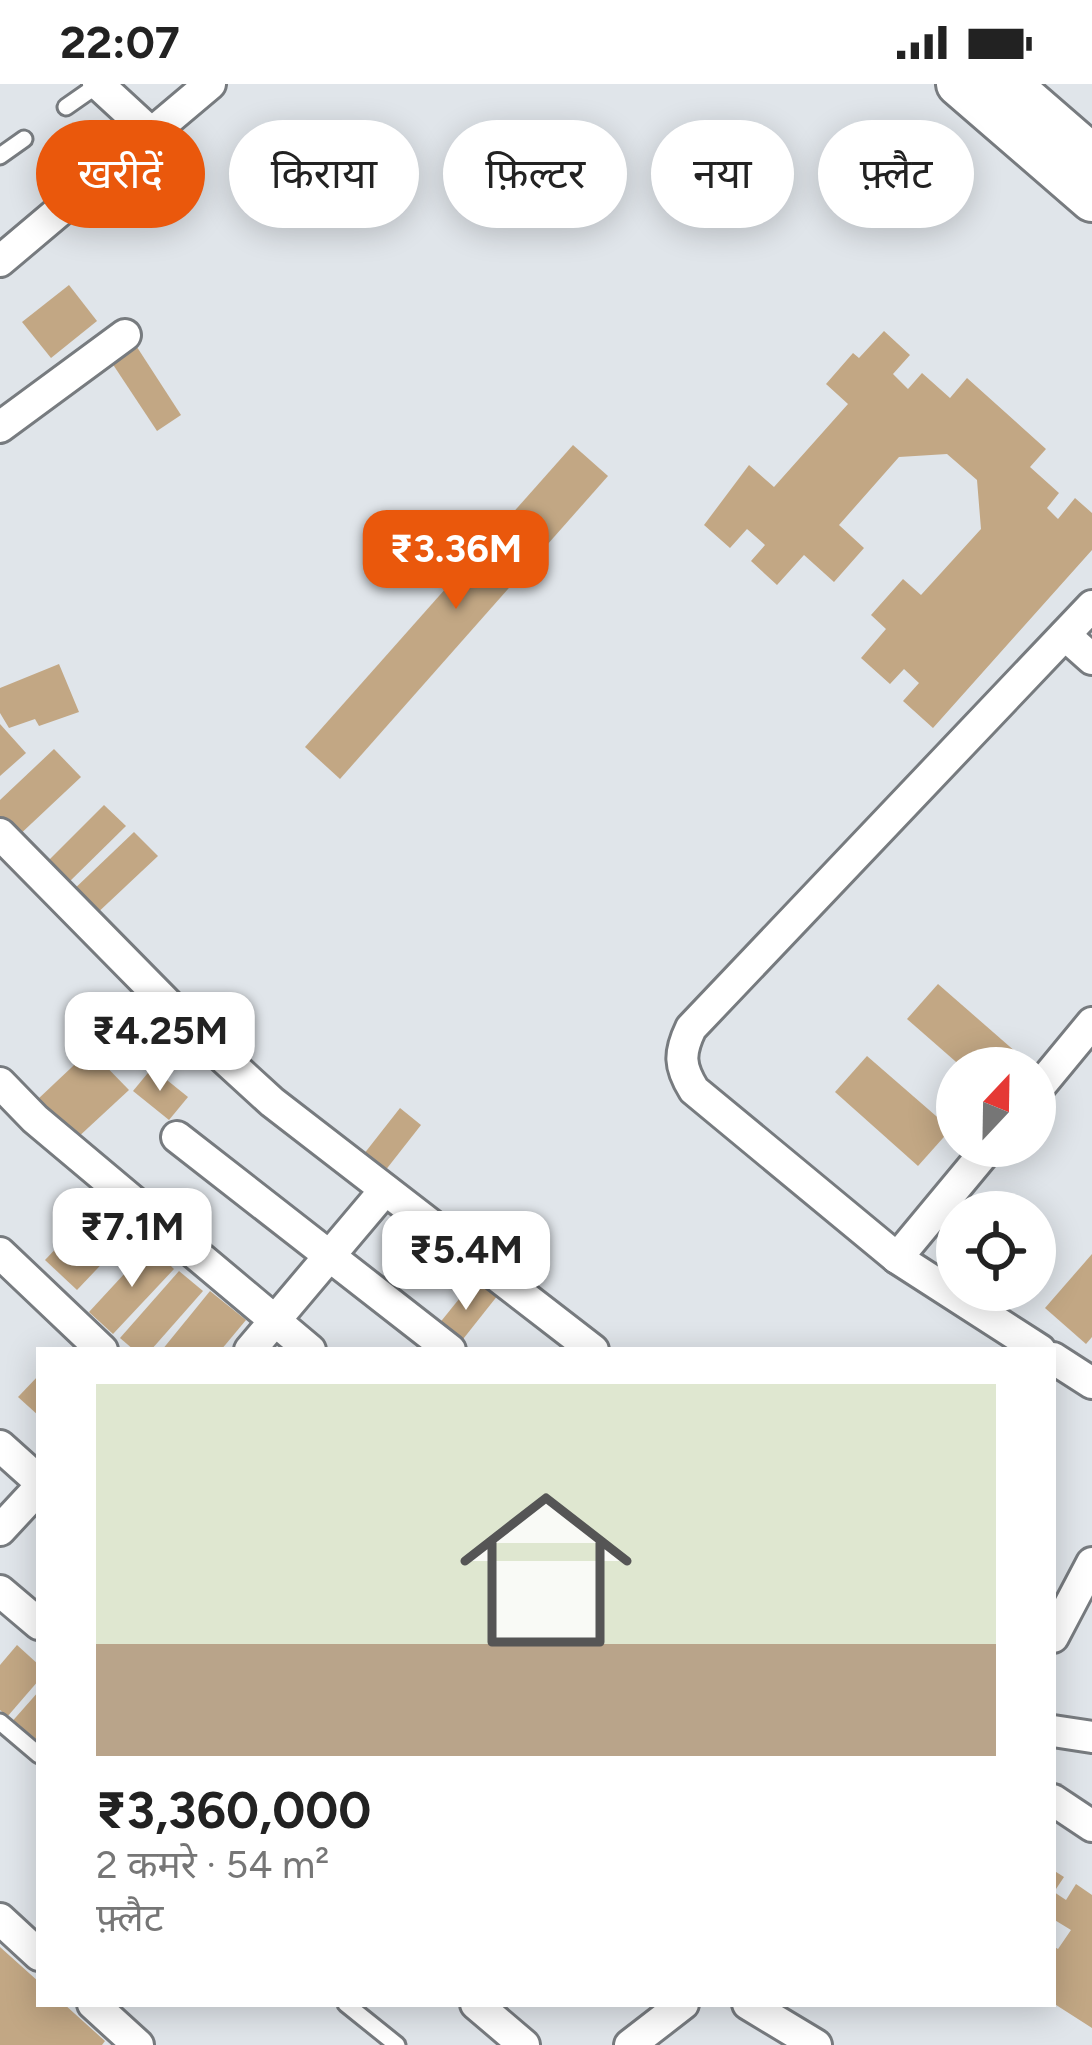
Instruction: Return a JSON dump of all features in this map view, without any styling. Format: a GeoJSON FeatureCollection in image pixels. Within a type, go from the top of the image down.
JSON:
{"type":"FeatureCollection","features":[{"type":"Feature","properties":{"kind":"street"},"geometry":{"type":"LineString","coordinates":[[98,84],[137,120]]}},
{"type":"Feature","properties":{"kind":"street"},"geometry":{"type":"LineString","coordinates":[[163,120],[210,84]]}},
{"type":"Feature","properties":{"kind":"street"},"geometry":{"type":"LineString","coordinates":[[958,84],[1019,107],[1092,156]]}},
{"type":"Feature","properties":{"kind":"street"},"geometry":{"type":"LineString","coordinates":[[1019,107],[1092,200]]}},
{"type":"Feature","properties":{"kind":"street"},"geometry":{"type":"LineString","coordinates":[[0,261],[38,228]]}},
{"type":"Feature","properties":{"kind":"street"},"geometry":{"type":"LineString","coordinates":[[0,427],[125,335]]}},
{"type":"Feature","properties":{"kind":"street"},"geometry":{"type":"LineString","coordinates":[[1035,1347],[897,1258],[694,1090],[681,1070],[681,1049],[691,1028],[1092,606]]}},
{"type":"Feature","properties":{"kind":"street"},"geometry":{"type":"LineString","coordinates":[[1065,635],[1092,659]]}},
{"type":"Feature","properties":{"kind":"street"},"geometry":{"type":"LineString","coordinates":[[0,834],[190,1028],[272,1102],[589,1347]]}},
{"type":"Feature","properties":{"kind":"street"},"geometry":{"type":"LineString","coordinates":[[1056,1067],[1092,1023]]}},
{"type":"Feature","properties":{"kind":"street"},"geometry":{"type":"LineString","coordinates":[[0,1082],[34,1119],[306,1347]]}},
{"type":"Feature","properties":{"kind":"street"},"geometry":{"type":"LineString","coordinates":[[177,1137],[447,1347]]}},
{"type":"Feature","properties":{"kind":"street"},"geometry":{"type":"LineString","coordinates":[[897,1258],[973,1167]]}},
{"type":"Feature","properties":{"kind":"street"},"geometry":{"type":"LineString","coordinates":[[252,1347],[386,1190]]}},
{"type":"Feature","properties":{"kind":"street"},"geometry":{"type":"LineString","coordinates":[[0,1253],[99,1347]]}},
{"type":"Feature","properties":{"kind":"street"},"geometry":{"type":"LineString","coordinates":[[1056,1360],[1092,1383]]}},
{"type":"Feature","properties":{"kind":"street"},"geometry":{"type":"LineString","coordinates":[[0,1446],[36,1481]]}},
{"type":"Feature","properties":{"kind":"street"},"geometry":{"type":"LineString","coordinates":[[0,1530],[36,1488]]}},
{"type":"Feature","properties":{"kind":"street"},"geometry":{"type":"LineString","coordinates":[[1062,1602],[1092,1563]]}},
{"type":"Feature","properties":{"kind":"street"},"geometry":{"type":"LineString","coordinates":[[0,1591],[36,1621]]}},
{"type":"Feature","properties":{"kind":"street"},"geometry":{"type":"LineString","coordinates":[[1056,1731],[1092,1737]]}},
{"type":"Feature","properties":{"kind":"street"},"geometry":{"type":"LineString","coordinates":[[1056,1802],[1092,1826]]}},
{"type":"Feature","properties":{"kind":"street"},"geometry":{"type":"LineString","coordinates":[[0,1919],[36,1952]]}},
{"type":"Feature","properties":{"kind":"street"},"geometry":{"type":"LineString","coordinates":[[96,2007],[138,2045]]}},
{"type":"Feature","properties":{"kind":"street"},"geometry":{"type":"LineString","coordinates":[[480,2007],[524,2045]]}},
{"type":"Feature","properties":{"kind":"street"},"geometry":{"type":"LineString","coordinates":[[641,2025],[677,2007]]}},
{"type":"Feature","properties":{"kind":"street"},"geometry":{"type":"LineString","coordinates":[[753,2007],[816,2045]]}},
{"type":"Feature","properties":{"kind":"lane"},"geometry":{"type":"LineString","coordinates":[[66,107],[98,84]]}},
{"type":"Feature","properties":{"kind":"lane"},"geometry":{"type":"LineString","coordinates":[[0,156],[24,139]]}},
{"type":"Feature","properties":{"kind":"lane"},"geometry":{"type":"LineString","coordinates":[[0,1722],[36,1752]]}},
{"type":"Feature","properties":{"kind":"lane"},"geometry":{"type":"LineString","coordinates":[[350,2007],[397,2045]]}},
{"type":"Feature","properties":{"kind":"building"},"geometry":{"type":"Polygon","coordinates":[[[69,285],[97,321],[51,358],[22,322],[69,285]]]}},
{"type":"Feature","properties":{"kind":"building"},"geometry":{"type":"Polygon","coordinates":[[[884,331],[910,355],[893,374],[908,389],[922,373],[950,398],[967,378],[1046,449],[1030,467],[1059,493],[1047,508],[1058,519],[1075,498],[1092,513],[1092,550],[933,728],[903,701],[919,683],[904,669],[890,684],[861,658],[886,629],[871,615],[903,579],[921,595],[981,529],[977,480],[947,454],[899,457],[839,525],[864,548],[834,582],[804,555],[777,585],[751,561],[765,545],[747,529],[730,548],[704,525],[749,465],[774,487],[848,404],[826,384],[853,353],[859,358],[884,331]]]}},
{"type":"Feature","properties":{"kind":"building"},"geometry":{"type":"Polygon","coordinates":[[[135,344],[181,415],[157,431],[110,360],[135,344]]]}},
{"type":"Feature","properties":{"kind":"building"},"geometry":{"type":"Polygon","coordinates":[[[573,445],[608,476],[340,779],[305,747],[573,445]]]}},
{"type":"Feature","properties":{"kind":"building"},"geometry":{"type":"Polygon","coordinates":[[[59,664],[79,712],[39,726],[35,719],[9,728],[0,713],[0,688],[59,664]]]}},
{"type":"Feature","properties":{"kind":"building"},"geometry":{"type":"Polygon","coordinates":[[[0,724],[26,753],[0,776],[0,724]]]}},
{"type":"Feature","properties":{"kind":"building"},"geometry":{"type":"Polygon","coordinates":[[[54,749],[81,777],[15,839],[0,822],[0,800],[54,749]]]}},
{"type":"Feature","properties":{"kind":"building"},"geometry":{"type":"Polygon","coordinates":[[[104,805],[126,826],[64,887],[43,866],[104,805]]]}},
{"type":"Feature","properties":{"kind":"building"},"geometry":{"type":"Polygon","coordinates":[[[134,832],[158,856],[92,918],[69,894],[134,832]]]}},
{"type":"Feature","properties":{"kind":"building"},"geometry":{"type":"Polygon","coordinates":[[[938,984],[1010,1047],[939,1047],[907,1019],[938,984]]]}},
{"type":"Feature","properties":{"kind":"building"},"geometry":{"type":"Polygon","coordinates":[[[90,1050],[129,1090],[75,1140],[37,1100],[90,1050]]]}},
{"type":"Feature","properties":{"kind":"building"},"geometry":{"type":"Polygon","coordinates":[[[867,1056],[936,1116],[936,1146],[918,1166],[835,1092],[867,1056]]]}},
{"type":"Feature","properties":{"kind":"building"},"geometry":{"type":"Polygon","coordinates":[[[152,1068],[188,1097],[169,1120],[133,1091],[152,1068]]]}},
{"type":"Feature","properties":{"kind":"building"},"geometry":{"type":"Polygon","coordinates":[[[400,1108],[421,1125],[381,1176],[360,1159],[400,1108]]]}},
{"type":"Feature","properties":{"kind":"building"},"geometry":{"type":"Polygon","coordinates":[[[101,1201],[133,1231],[77,1290],[45,1260],[101,1201]]]}},
{"type":"Feature","properties":{"kind":"building"},"geometry":{"type":"Polygon","coordinates":[[[150,1246],[174,1269],[113,1334],[89,1312],[150,1246]]]}},
{"type":"Feature","properties":{"kind":"building"},"geometry":{"type":"Polygon","coordinates":[[[1092,1254],[1092,1337],[1086,1344],[1048,1311],[1056,1311],[1056,1295],[1092,1254]]]}},
{"type":"Feature","properties":{"kind":"building"},"geometry":{"type":"Polygon","coordinates":[[[179,1271],[203,1291],[154,1347],[130,1347],[120,1338],[179,1271]]]}},
{"type":"Feature","properties":{"kind":"building"},"geometry":{"type":"Polygon","coordinates":[[[476,1278],[498,1295],[457,1347],[434,1330],[476,1278]]]}},
{"type":"Feature","properties":{"kind":"building"},"geometry":{"type":"Polygon","coordinates":[[[210,1291],[246,1320],[224,1347],[164,1347],[210,1291]]]}},
{"type":"Feature","properties":{"kind":"building"},"geometry":{"type":"Polygon","coordinates":[[[36,1378],[36,1413],[18,1397],[36,1378]]]}},
{"type":"Feature","properties":{"kind":"building"},"geometry":{"type":"Polygon","coordinates":[[[17,1645],[36,1662],[36,1683],[7,1717],[0,1710],[0,1665],[17,1645]]]}},
{"type":"Feature","properties":{"kind":"building"},"geometry":{"type":"Polygon","coordinates":[[[36,1694],[36,1748],[9,1725],[36,1694]]]}},
{"type":"Feature","properties":{"kind":"building"},"geometry":{"type":"Polygon","coordinates":[[[1076,1884],[1092,1895],[1092,2028],[1056,2005],[1056,1948],[1071,1930],[1056,1921],[1056,1893],[1066,1900],[1076,1884]]]}},
{"type":"Feature","properties":{"kind":"building"},"geometry":{"type":"Polygon","coordinates":[[[0,1947],[36,1979],[36,2007],[67,2007],[105,2041],[102,2045],[0,2045],[0,1947]]]}}]}
